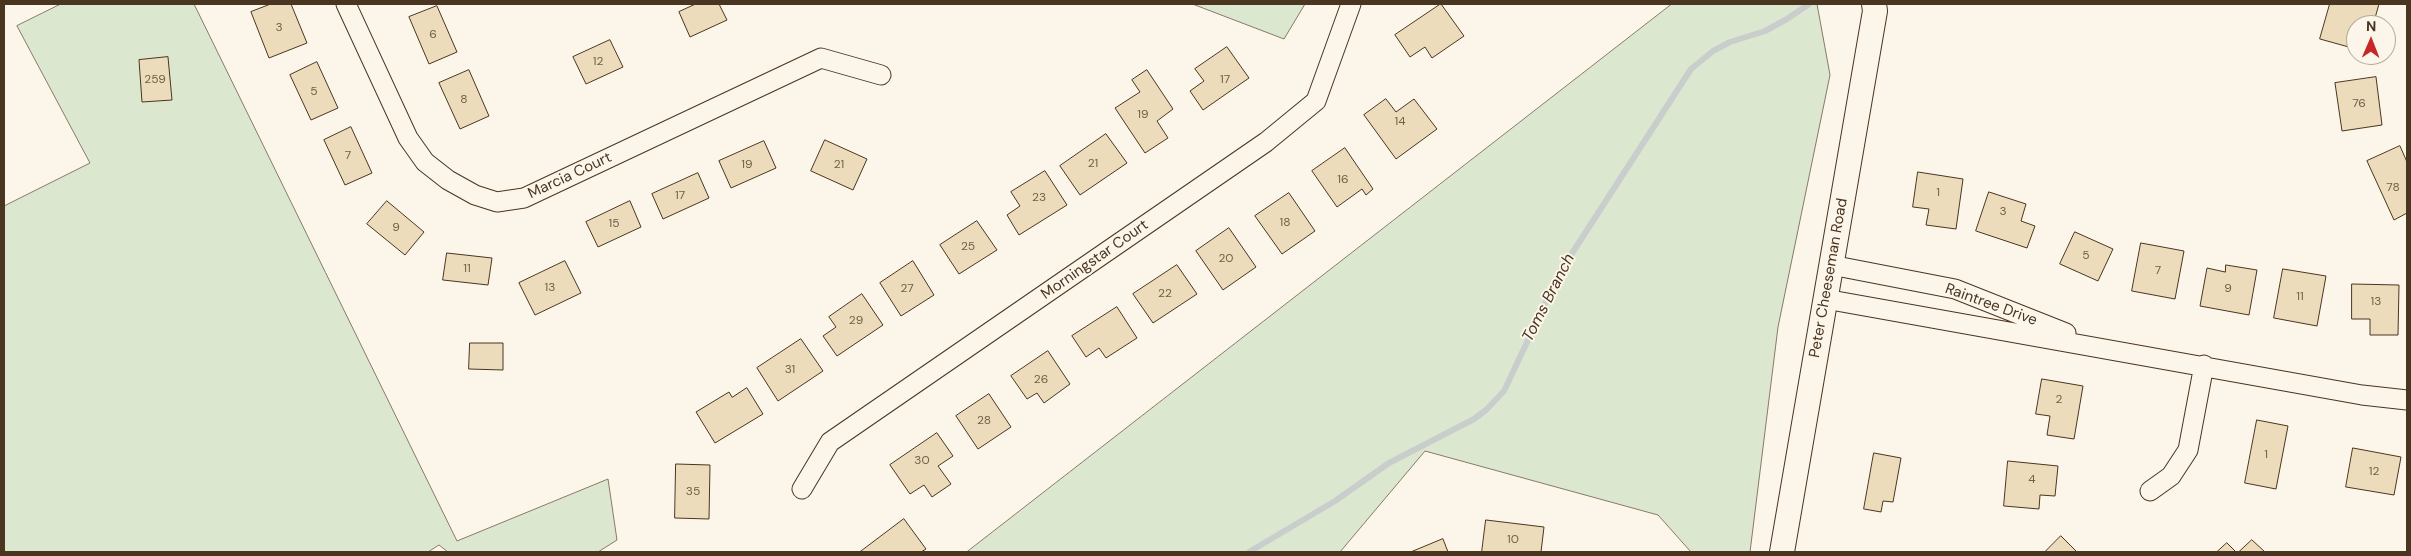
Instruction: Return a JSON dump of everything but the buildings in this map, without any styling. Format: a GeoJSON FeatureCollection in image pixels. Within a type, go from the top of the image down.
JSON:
{"type":"FeatureCollection","features":[{"type":"Feature","properties":{"kind":"street","name":"Marcia Court"},"geometry":{"type":"LineString","coordinates":[[346,4],[408,138],[425,162],[448,180],[468,192],[497,202],[524,198],[821,58],[881,75]]}},
{"type":"Feature","properties":{"kind":"street","name":"Morningstar Court"},"geometry":{"type":"LineString","coordinates":[[802,489],[830,442],[1266,142],[1316,101],[1351,4]]}},
{"type":"Feature","properties":{"kind":"street","name":"Peter Cheeseman Road"},"geometry":{"type":"LineString","coordinates":[[1782,552],[1875,11],[1874,4]]}},
{"type":"Feature","properties":{"kind":"street","name":"Raintree Drive"},"geometry":{"type":"LineString","coordinates":[[1831,265],[1955,289],[2044,325],[2119,350]]}},
{"type":"Feature","properties":{"kind":"street","name":"Raintree Drive"},"geometry":{"type":"LineString","coordinates":[[1825,299],[2204,365],[2362,395],[2407,400]]}},
{"type":"Feature","properties":{"kind":"street"},"geometry":{"type":"LineString","coordinates":[[2150,492],[2171,476],[2188,450],[2204,365]]}},
{"type":"Feature","properties":{"kind":"green space"},"geometry":{"type":"Polygon","coordinates":[[[61,4],[194,4],[457,541],[608,479],[617,540],[598,552],[448,552],[439,545],[428,552],[4,552],[4,206],[90,163],[17,26],[61,4]]]}},
{"type":"Feature","properties":{"kind":"green space"},"geometry":{"type":"Polygon","coordinates":[[[1196,4],[1305,4],[1284,39],[1196,4]]]}},
{"type":"Feature","properties":{"kind":"green space"},"geometry":{"type":"Polygon","coordinates":[[[1672,4],[1817,4],[1830,75],[1778,327],[1750,552],[1691,552],[1658,515],[1425,451],[1340,552],[967,552],[1672,4]]]}},
{"type":"Feature","properties":{"kind":"waterway","name":"Toms Branch"},"geometry":{"type":"LineString","coordinates":[[1249,552],[1335,501],[1389,463],[1474,419],[1486,410],[1504,391],[1560,272],[1691,69],[1713,51],[1730,42],[1765,31],[1809,4]]}}]}
